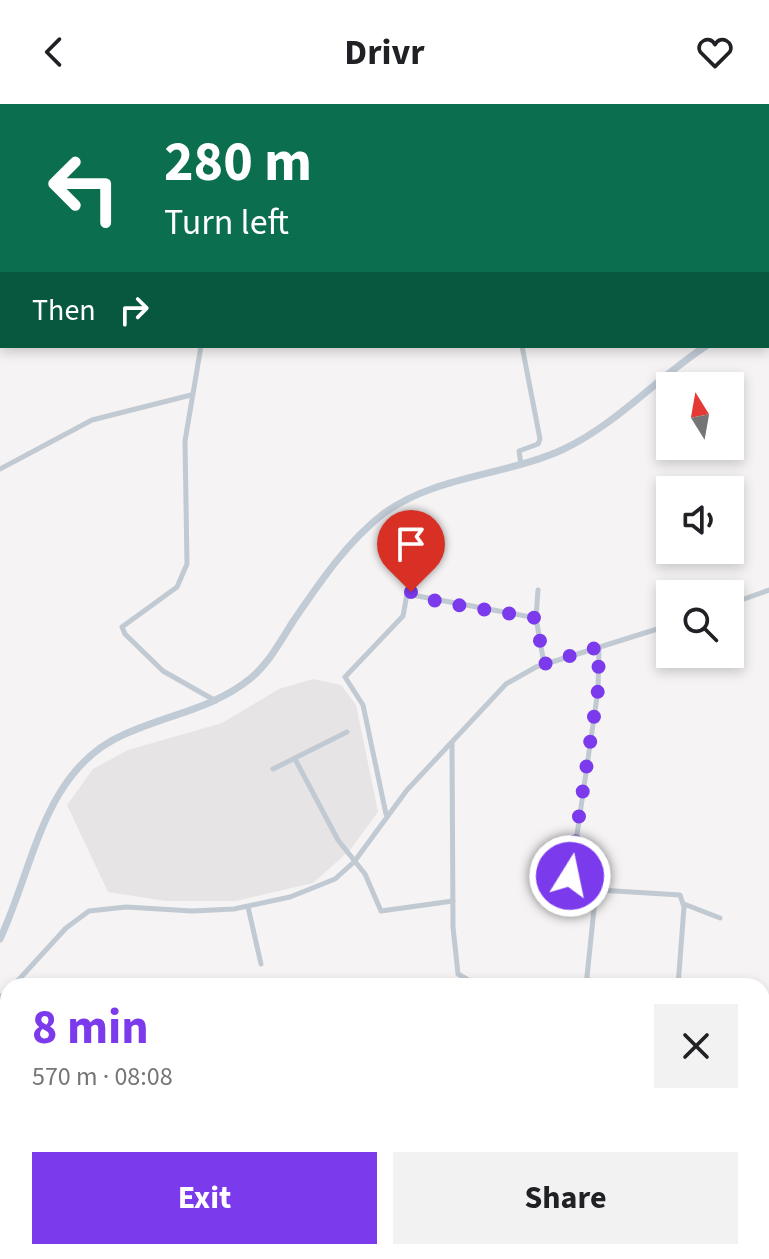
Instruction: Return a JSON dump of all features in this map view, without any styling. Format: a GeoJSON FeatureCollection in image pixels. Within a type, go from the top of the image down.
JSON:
{"type":"FeatureCollection","features":[{"type":"Feature","properties":{"kind":"main road"},"geometry":{"type":"LineString","coordinates":[[0,939],[46,819],[75,771],[89,756],[123,734],[217,701],[263,667],[322,580],[355,540],[385,513],[440,486],[521,465],[592,434],[703,348]]}},
{"type":"Feature","properties":{"kind":"street"},"geometry":{"type":"LineString","coordinates":[[201,348],[185,441],[189,518],[184,576],[169,594],[122,627],[125,634],[163,671],[217,701]]}},
{"type":"Feature","properties":{"kind":"street"},"geometry":{"type":"LineString","coordinates":[[521,465],[519,451],[538,444],[540,439],[522,348]]}},
{"type":"Feature","properties":{"kind":"street"},"geometry":{"type":"LineString","coordinates":[[0,469],[92,420],[192,395]]}},
{"type":"Feature","properties":{"kind":"street"},"geometry":{"type":"LineString","coordinates":[[538,590],[536,618],[544,664]]}},
{"type":"Feature","properties":{"kind":"street"},"geometry":{"type":"LineString","coordinates":[[744,599],[769,590]]}},
{"type":"Feature","properties":{"kind":"street"},"geometry":{"type":"LineString","coordinates":[[386,815],[363,705],[345,677],[403,616],[407,594],[536,618]]}},
{"type":"Feature","properties":{"kind":"street"},"geometry":{"type":"LineString","coordinates":[[20,978],[66,928],[89,911],[126,907],[213,911],[248,907],[312,889],[345,872],[386,815],[506,684],[544,664],[656,629]]}},
{"type":"Feature","properties":{"kind":"street"},"geometry":{"type":"LineString","coordinates":[[599,647],[598,690],[570,881],[573,886],[596,890],[676,893],[684,904],[720,918]]}},
{"type":"Feature","properties":{"kind":"street"},"geometry":{"type":"LineString","coordinates":[[273,769],[347,732]]}},
{"type":"Feature","properties":{"kind":"street"},"geometry":{"type":"LineString","coordinates":[[452,742],[455,954],[462,978]]}},
{"type":"Feature","properties":{"kind":"street"},"geometry":{"type":"LineString","coordinates":[[295,759],[338,840],[365,874],[381,911],[453,901]]}},
{"type":"Feature","properties":{"kind":"street"},"geometry":{"type":"LineString","coordinates":[[587,978],[596,890]]}},
{"type":"Feature","properties":{"kind":"street"},"geometry":{"type":"LineString","coordinates":[[679,978],[684,904]]}},
{"type":"Feature","properties":{"kind":"street"},"geometry":{"type":"LineString","coordinates":[[248,907],[261,964]]}},
{"type":"Feature","properties":{"kind":"shaded area"},"geometry":{"type":"Polygon","coordinates":[[[313,679],[341,685],[356,705],[378,812],[350,850],[313,883],[236,901],[166,901],[108,892],[67,805],[93,769],[128,750],[222,723],[279,689],[313,679]]]}},
{"type":"Feature","properties":{"kind":"route"},"geometry":{"type":"LineString","coordinates":[[411,592],[439,602],[536,618],[544,664],[599,647],[598,690],[583,771],[570,876]]}}]}
